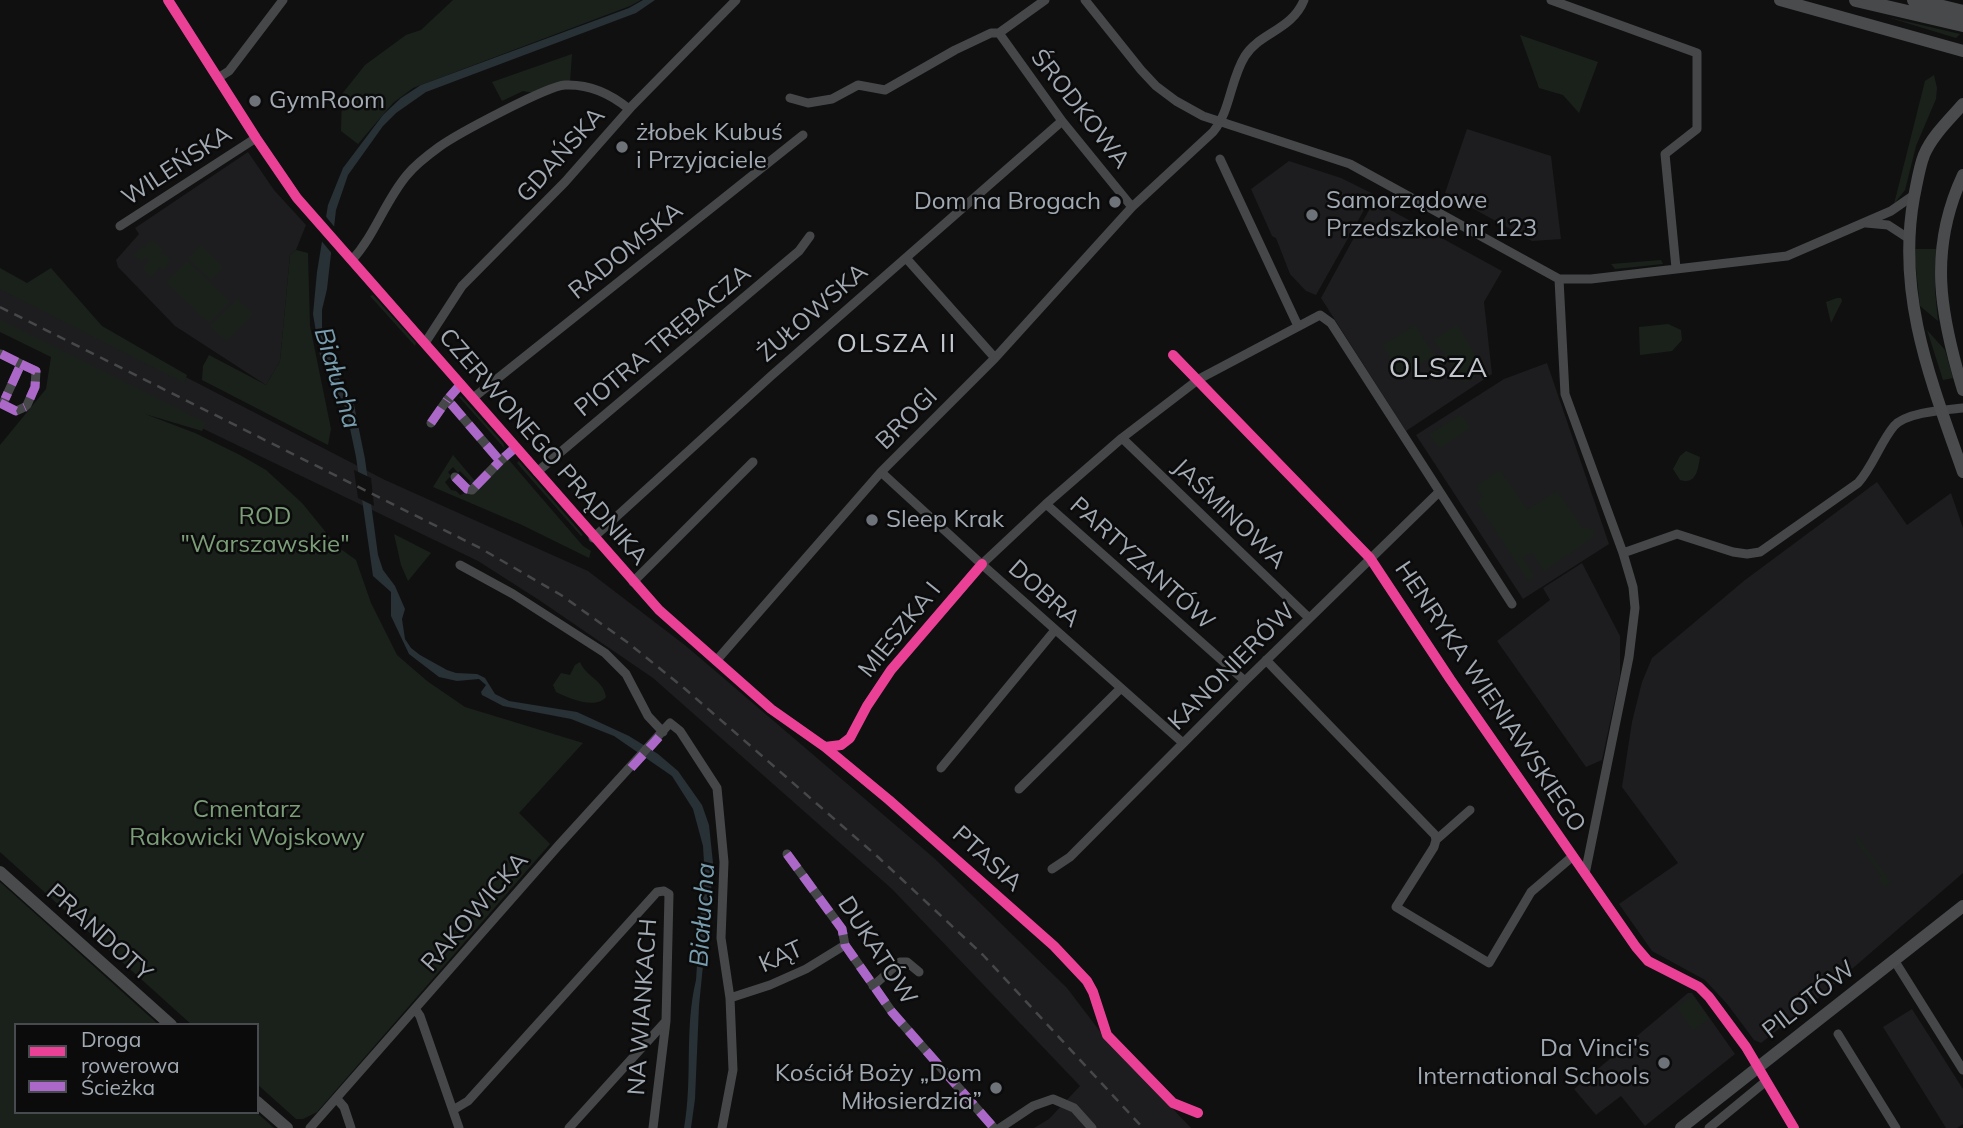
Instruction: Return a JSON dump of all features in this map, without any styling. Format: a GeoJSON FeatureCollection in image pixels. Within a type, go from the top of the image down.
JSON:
{"type":"FeatureCollection","features":[{"type":"Feature","properties":{"kind":"main road"},"geometry":{"type":"LineString","coordinates":[[1780,0],[1963,51]]}},
{"type":"Feature","properties":{"kind":"main road"},"geometry":{"type":"LineString","coordinates":[[1856,0],[1963,25]]}},
{"type":"Feature","properties":{"kind":"main road"},"geometry":{"type":"LineString","coordinates":[[1914,0],[1963,12]]}},
{"type":"Feature","properties":{"kind":"main road"},"geometry":{"type":"LineString","coordinates":[[1963,104],[1928,148],[1924,157],[1908,238],[1912,301],[1923,349],[1963,472]]}},
{"type":"Feature","properties":{"kind":"main road"},"geometry":{"type":"LineString","coordinates":[[1963,175],[1948,214],[1940,276],[1945,326],[1963,390]]}},
{"type":"Feature","properties":{"kind":"main road","name":"PRANDOTY"},"geometry":{"type":"LineString","coordinates":[[0,872],[169,1023]]}},
{"type":"Feature","properties":{"kind":"main road","name":"PILOTÓW"},"geometry":{"type":"LineString","coordinates":[[1681,1128],[1963,906]]}},
{"type":"Feature","properties":{"kind":"main road"},"geometry":{"type":"LineString","coordinates":[[259,1104],[287,1128]]}},
{"type":"Feature","properties":{"kind":"street","name":"WILEŃSKA"},"geometry":{"type":"LineString","coordinates":[[168,0],[292,191],[348,257]]}},
{"type":"Feature","properties":{"kind":"street"},"geometry":{"type":"LineString","coordinates":[[218,78],[229,71],[284,0]]}},
{"type":"Feature","properties":{"kind":"street","name":"GDAŃSKA"},"geometry":{"type":"LineString","coordinates":[[425,343],[462,286],[565,182],[629,109],[736,0]]}},
{"type":"Feature","properties":{"kind":"street"},"geometry":{"type":"LineString","coordinates":[[790,98],[808,103],[832,99],[858,85],[885,90],[955,50],[991,33],[999,33],[1045,0]]}},
{"type":"Feature","properties":{"kind":"street"},"geometry":{"type":"LineString","coordinates":[[1085,0],[1156,86],[1196,113],[1350,164],[1550,277],[1591,279],[1787,256],[1901,206],[1915,193]]}},
{"type":"Feature","properties":{"kind":"street"},"geometry":{"type":"LineString","coordinates":[[1221,122],[1245,55],[1294,18],[1304,0]]}},
{"type":"Feature","properties":{"kind":"street"},"geometry":{"type":"LineString","coordinates":[[1551,0],[1697,53],[1697,129],[1665,154],[1676,268]]}},
{"type":"Feature","properties":{"kind":"street","name":"ŚRODKOWA"},"geometry":{"type":"LineString","coordinates":[[999,33],[1062,121],[1132,207]]}},
{"type":"Feature","properties":{"kind":"street"},"geometry":{"type":"LineString","coordinates":[[348,257],[363,246],[410,172],[442,145],[460,135],[560,86],[591,89],[607,94],[629,109]]}},
{"type":"Feature","properties":{"kind":"street","name":"ŻUŁOWSKA"},"geometry":{"type":"LineString","coordinates":[[593,538],[771,376],[1062,121]]}},
{"type":"Feature","properties":{"kind":"street","name":"BROGI"},"geometry":{"type":"LineString","coordinates":[[716,661],[881,472],[995,358],[1132,207],[1221,122]]}},
{"type":"Feature","properties":{"kind":"street","name":"RADOMSKA"},"geometry":{"type":"LineString","coordinates":[[472,398],[803,135]]}},
{"type":"Feature","properties":{"kind":"street","name":"WILEŃSKA"},"geometry":{"type":"LineString","coordinates":[[120,226],[256,138]]}},
{"type":"Feature","properties":{"kind":"street"},"geometry":{"type":"LineString","coordinates":[[1220,159],[1298,326]]}},
{"type":"Feature","properties":{"kind":"street"},"geometry":{"type":"LineString","coordinates":[[1864,224],[1888,225],[1908,238]]}},
{"type":"Feature","properties":{"kind":"street","name":"PIOTRA TRĘBACZA"},"geometry":{"type":"LineString","coordinates":[[537,472],[799,251],[810,236]]}},
{"type":"Feature","properties":{"kind":"street","name":"CZERWONEGO PRĄDNIKA"},"geometry":{"type":"LineString","coordinates":[[348,257],[633,582],[668,619],[716,661]]}},
{"type":"Feature","properties":{"kind":"street"},"geometry":{"type":"LineString","coordinates":[[906,258],[995,358]]}},
{"type":"Feature","properties":{"kind":"street"},"geometry":{"type":"LineString","coordinates":[[1559,279],[1565,394],[1623,554],[1634,594],[1633,638],[1585,874]]}},
{"type":"Feature","properties":{"kind":"street","name":"MIESZKA I"},"geometry":{"type":"LineString","coordinates":[[825,747],[841,745],[850,738],[891,670],[982,564],[1046,504],[1122,438],[1199,379],[1320,315],[1331,323],[1439,492]]}},
{"type":"Feature","properties":{"kind":"street"},"geometry":{"type":"LineString","coordinates":[[0,352],[36,371],[35,385],[26,406],[16,411],[2,401],[22,364]]}},
{"type":"Feature","properties":{"kind":"street","name":"HENRYKA WIENIAWSKIEGO"},"geometry":{"type":"LineString","coordinates":[[1174,355],[1370,558],[1450,679],[1648,961],[1699,987],[1709,997],[1746,1047],[1794,1128]]}},
{"type":"Feature","properties":{"kind":"street"},"geometry":{"type":"LineString","coordinates":[[431,423],[461,384]]}},
{"type":"Feature","properties":{"kind":"street"},"geometry":{"type":"LineString","coordinates":[[447,400],[500,461]]}},
{"type":"Feature","properties":{"kind":"street"},"geometry":{"type":"LineString","coordinates":[[1623,554],[1677,534],[1734,552],[1760,552],[1858,482],[1868,472],[1895,425],[1915,415],[1963,408]]}},
{"type":"Feature","properties":{"kind":"street","name":"JAŚMINOWA"},"geometry":{"type":"LineString","coordinates":[[1122,438],[1309,618]]}},
{"type":"Feature","properties":{"kind":"street"},"geometry":{"type":"LineString","coordinates":[[456,477],[467,489],[472,490],[516,447]]}},
{"type":"Feature","properties":{"kind":"street"},"geometry":{"type":"LineString","coordinates":[[633,582],[753,462]]}},
{"type":"Feature","properties":{"kind":"street","name":"DOBRA"},"geometry":{"type":"LineString","coordinates":[[881,472],[1183,743]]}},
{"type":"Feature","properties":{"kind":"street"},"geometry":{"type":"LineString","coordinates":[[1439,492],[1512,604]]}},
{"type":"Feature","properties":{"kind":"street","name":"KANONIERÓW"},"geometry":{"type":"LineString","coordinates":[[1052,869],[1070,857],[1244,681],[1439,492]]}},
{"type":"Feature","properties":{"kind":"street","name":"PARTYZANTÓW"},"geometry":{"type":"LineString","coordinates":[[1046,504],[1244,681]]}},
{"type":"Feature","properties":{"kind":"street"},"geometry":{"type":"LineString","coordinates":[[460,565],[513,594],[605,653],[626,674],[648,716],[661,734]]}},
{"type":"Feature","properties":{"kind":"street"},"geometry":{"type":"LineString","coordinates":[[941,768],[1055,630]]}},
{"type":"Feature","properties":{"kind":"street"},"geometry":{"type":"LineString","coordinates":[[1266,660],[1432,831],[1436,840]]}},
{"type":"Feature","properties":{"kind":"street","name":"PTASIA"},"geometry":{"type":"LineString","coordinates":[[716,661],[771,709],[825,747],[889,800],[1073,965],[1093,992],[1107,1035],[1172,1103],[1198,1113]]}},
{"type":"Feature","properties":{"kind":"street"},"geometry":{"type":"LineString","coordinates":[[1019,789],[1121,688]]}},
{"type":"Feature","properties":{"kind":"street","name":"RAKOWICKA"},"geometry":{"type":"LineString","coordinates":[[310,1128],[670,723],[680,731],[717,788],[724,862],[721,938],[730,998]]}},
{"type":"Feature","properties":{"kind":"street"},"geometry":{"type":"LineString","coordinates":[[1471,810],[1436,840],[1396,907],[1489,963],[1531,892],[1573,856]]}},
{"type":"Feature","properties":{"kind":"street","name":"DUKATÓW"},"geometry":{"type":"LineString","coordinates":[[787,854],[842,929],[845,945],[892,1012],[994,1128]]}},
{"type":"Feature","properties":{"kind":"street","name":"NA WIANKACH"},"geometry":{"type":"LineString","coordinates":[[453,1110],[468,1101],[657,892],[664,891],[669,894],[666,1021],[653,1128]]}},
{"type":"Feature","properties":{"kind":"street","name":"KĄT"},"geometry":{"type":"LineString","coordinates":[[730,998],[770,985],[806,969],[845,945]]}},
{"type":"Feature","properties":{"kind":"street"},"geometry":{"type":"LineString","coordinates":[[1894,960],[1963,1070]]}},
{"type":"Feature","properties":{"kind":"street"},"geometry":{"type":"LineString","coordinates":[[873,986],[900,962],[907,962],[919,972]]}},
{"type":"Feature","properties":{"kind":"street"},"geometry":{"type":"LineString","coordinates":[[722,1128],[733,1070],[730,998]]}},
{"type":"Feature","properties":{"kind":"street"},"geometry":{"type":"LineString","coordinates":[[416,1010],[459,1128]]}},
{"type":"Feature","properties":{"kind":"street"},"geometry":{"type":"LineString","coordinates":[[569,1128],[666,1021]]}},
{"type":"Feature","properties":{"kind":"street"},"geometry":{"type":"LineString","coordinates":[[1839,1034],[1896,1128]]}},
{"type":"Feature","properties":{"kind":"street"},"geometry":{"type":"LineString","coordinates":[[1709,1128],[1765,1082]]}},
{"type":"Feature","properties":{"kind":"street"},"geometry":{"type":"LineString","coordinates":[[338,1099],[344,1107],[351,1128]]}},
{"type":"Feature","properties":{"kind":"street"},"geometry":{"type":"LineString","coordinates":[[1000,1128],[1033,1106],[1053,1099],[1074,1108],[1092,1128]]}},
{"type":"Feature","properties":{"kind":"shaded area"},"geometry":{"type":"Polygon","coordinates":[[[1467,129],[1551,156],[1561,239],[1532,241],[1445,193],[1467,129]]]}},
{"type":"Feature","properties":{"kind":"shaded area"},"geometry":{"type":"Polygon","coordinates":[[[248,152],[274,190],[306,225],[296,250],[290,255],[280,361],[266,385],[175,326],[118,267],[116,260],[139,234],[135,228],[248,152]]]}},
{"type":"Feature","properties":{"kind":"shaded area","name":"Samorządowe Przedszkole nr 123"},"geometry":{"type":"Polygon","coordinates":[[[1289,161],[1341,178],[1373,194],[1316,295],[1306,291],[1290,274],[1276,238],[1272,236],[1251,189],[1289,161]]]}},
{"type":"Feature","properties":{"kind":"shaded area"},"geometry":{"type":"Polygon","coordinates":[[[1374,201],[1502,271],[1484,302],[1492,374],[1406,431],[1321,298],[1374,201]]]}},
{"type":"Feature","properties":{"kind":"shaded area"},"geometry":{"type":"Polygon","coordinates":[[[0,281],[385,480],[588,571],[686,646],[934,858],[1067,988],[1102,1034],[1191,1128],[1034,1128],[1049,1119],[1080,1086],[892,889],[653,678],[478,561],[0,331],[0,281]]]}},
{"type":"Feature","properties":{"kind":"shaded area"},"geometry":{"type":"Polygon","coordinates":[[[1547,363],[1609,544],[1523,599],[1416,435],[1504,379],[1547,363]]]}},
{"type":"Feature","properties":{"kind":"shaded area"},"geometry":{"type":"Polygon","coordinates":[[[1877,482],[1907,525],[1951,493],[1963,528],[1963,873],[1816,1000],[1761,1043],[1754,1040],[1705,980],[1652,951],[1619,904],[1678,863],[1622,787],[1632,722],[1642,682],[1652,658],[1745,580],[1877,482]]]}},
{"type":"Feature","properties":{"kind":"shaded area"},"geometry":{"type":"Polygon","coordinates":[[[1582,563],[1620,636],[1620,676],[1602,760],[1586,767],[1497,641],[1550,600],[1543,588],[1582,563]]]}},
{"type":"Feature","properties":{"kind":"shaded area","name":"Da Vinci's International Schools"},"geometry":{"type":"Polygon","coordinates":[[[1688,993],[1692,993],[1735,1054],[1645,1126],[1621,1096],[1596,1115],[1574,1089],[1688,993]]]}},
{"type":"Feature","properties":{"kind":"shaded area"},"geometry":{"type":"Polygon","coordinates":[[[1912,1009],[1963,1089],[1963,1124],[1957,1128],[1946,1128],[1883,1027],[1912,1009]]]}},
{"type":"Feature","properties":{"kind":"green space"},"geometry":{"type":"Polygon","coordinates":[[[453,0],[641,0],[413,88],[393,103],[358,144],[341,131],[342,94],[365,65],[406,35],[421,30],[453,0]]]}},
{"type":"Feature","properties":{"kind":"green space"},"geometry":{"type":"Polygon","coordinates":[[[1887,17],[1960,34],[1956,38],[1887,17]]]}},
{"type":"Feature","properties":{"kind":"green space"},"geometry":{"type":"Polygon","coordinates":[[[1520,35],[1598,62],[1579,113],[1563,95],[1539,88],[1520,35]]]}},
{"type":"Feature","properties":{"kind":"green space"},"geometry":{"type":"Polygon","coordinates":[[[572,54],[570,82],[534,93],[523,91],[502,101],[492,82],[572,54]]]}},
{"type":"Feature","properties":{"kind":"green space"},"geometry":{"type":"Polygon","coordinates":[[[1934,75],[1936,99],[1916,146],[1905,190],[1894,204],[1925,81],[1934,75]]]}},
{"type":"Feature","properties":{"kind":"green space"},"geometry":{"type":"Polygon","coordinates":[[[153,240],[163,250],[161,253],[171,259],[164,270],[160,267],[151,277],[143,269],[149,260],[146,257],[142,261],[133,256],[153,240]]]}},
{"type":"Feature","properties":{"kind":"green space"},"geometry":{"type":"Polygon","coordinates":[[[201,245],[223,267],[211,280],[188,258],[201,245]]]}},
{"type":"Feature","properties":{"kind":"green space"},"geometry":{"type":"Polygon","coordinates":[[[1914,249],[1936,249],[1935,291],[1938,321],[1920,306],[1914,249]]]}},
{"type":"Feature","properties":{"kind":"green space","name":"ROD \"Warszawskie\""},"geometry":{"type":"Polygon","coordinates":[[[296,250],[308,253],[310,326],[331,429],[328,445],[202,380],[203,366],[209,355],[266,385],[280,361],[290,255],[296,250]]]}},
{"type":"Feature","properties":{"kind":"green space"},"geometry":{"type":"Polygon","coordinates":[[[1661,260],[1663,264],[1615,269],[1611,264],[1661,260]]]}},
{"type":"Feature","properties":{"kind":"green space"},"geometry":{"type":"Polygon","coordinates":[[[187,261],[230,302],[209,323],[166,282],[187,261]]]}},
{"type":"Feature","properties":{"kind":"green space"},"geometry":{"type":"Polygon","coordinates":[[[0,268],[27,283],[51,268],[102,326],[187,375],[184,383],[0,289],[0,268]]]}},
{"type":"Feature","properties":{"kind":"green space"},"geometry":{"type":"Polygon","coordinates":[[[373,295],[416,343],[415,346],[370,296],[373,295]]]}},
{"type":"Feature","properties":{"kind":"green space"},"geometry":{"type":"Polygon","coordinates":[[[1837,298],[1842,301],[1831,323],[1826,302],[1837,298]]]}},
{"type":"Feature","properties":{"kind":"green space"},"geometry":{"type":"Polygon","coordinates":[[[237,299],[253,314],[226,341],[210,326],[237,299]]]}},
{"type":"Feature","properties":{"kind":"green space","name":"Cmentarz Rakowicki Wojskowy"},"geometry":{"type":"Polygon","coordinates":[[[0,320],[206,423],[202,431],[145,414],[195,433],[240,455],[266,470],[302,503],[338,547],[356,560],[371,603],[397,655],[427,681],[465,707],[583,743],[519,813],[550,844],[317,1112],[303,1119],[296,1119],[259,1086],[259,1023],[190,1023],[0,852],[0,445],[46,389],[51,357],[0,332],[0,320]]]}},
{"type":"Feature","properties":{"kind":"green space"},"geometry":{"type":"Polygon","coordinates":[[[1668,324],[1681,330],[1682,340],[1672,351],[1640,355],[1639,327],[1668,324]]]}},
{"type":"Feature","properties":{"kind":"green space"},"geometry":{"type":"Polygon","coordinates":[[[1415,325],[1434,355],[1400,377],[1383,345],[1415,325]]]}},
{"type":"Feature","properties":{"kind":"green space"},"geometry":{"type":"Polygon","coordinates":[[[1457,325],[1485,371],[1465,383],[1434,340],[1457,325]]]}},
{"type":"Feature","properties":{"kind":"green space"},"geometry":{"type":"Polygon","coordinates":[[[1927,330],[1945,350],[1953,378],[1943,380],[1927,330]]]}},
{"type":"Feature","properties":{"kind":"green space"},"geometry":{"type":"Polygon","coordinates":[[[461,396],[503,443],[505,449],[459,397],[461,396]]]}},
{"type":"Feature","properties":{"kind":"green space"},"geometry":{"type":"Polygon","coordinates":[[[1461,415],[1470,428],[1440,448],[1429,434],[1461,415]]]}},
{"type":"Feature","properties":{"kind":"green space"},"geometry":{"type":"Polygon","coordinates":[[[1686,451],[1700,457],[1695,475],[1685,481],[1680,480],[1673,469],[1686,451]]]}},
{"type":"Feature","properties":{"kind":"green space"},"geometry":{"type":"Polygon","coordinates":[[[453,455],[475,481],[469,485],[470,481],[453,467],[448,472],[451,476],[445,482],[451,490],[460,495],[470,494],[508,459],[583,546],[591,551],[589,558],[522,525],[433,487],[453,455]]]}},
{"type":"Feature","properties":{"kind":"green space"},"geometry":{"type":"Polygon","coordinates":[[[519,461],[583,535],[581,536],[517,463],[519,461]]]}},
{"type":"Feature","properties":{"kind":"green space"},"geometry":{"type":"Polygon","coordinates":[[[1500,470],[1527,510],[1557,491],[1582,528],[1593,530],[1593,537],[1544,571],[1532,552],[1522,558],[1534,576],[1528,580],[1477,502],[1483,497],[1476,486],[1500,470]]]}},
{"type":"Feature","properties":{"kind":"green space","name":"ROD \"Warszawskie\""},"geometry":{"type":"Polygon","coordinates":[[[394,534],[431,553],[408,581],[401,565],[394,534]]]}},
{"type":"Feature","properties":{"kind":"green space"},"geometry":{"type":"Polygon","coordinates":[[[580,662],[602,686],[606,697],[601,701],[582,702],[556,692],[553,685],[561,673],[570,675],[575,665],[580,662]]]}},
{"type":"Feature","properties":{"kind":"green space"},"geometry":{"type":"Polygon","coordinates":[[[1856,835],[1891,882],[1884,887],[1879,879],[1882,876],[1854,839],[1856,835]]]}},
{"type":"Feature","properties":{"kind":"green space"},"geometry":{"type":"Polygon","coordinates":[[[0,882],[157,1023],[14,1023],[14,1114],[258,1114],[274,1128],[0,1128],[0,882]]]}},
{"type":"Feature","properties":{"kind":"green space"},"geometry":{"type":"Polygon","coordinates":[[[1693,996],[1709,1019],[1693,1030],[1677,1007],[1693,996]]]}},
{"type":"Feature","properties":{"kind":"water","name":"Białucha"},"geometry":{"type":"Polygon","coordinates":[[[643,0],[655,0],[636,13],[426,92],[396,113],[383,126],[348,175],[336,210],[322,327],[333,367],[354,405],[365,459],[378,555],[383,570],[395,586],[405,609],[402,619],[405,639],[411,648],[447,670],[477,674],[485,678],[495,694],[509,701],[577,712],[629,736],[658,754],[678,771],[702,805],[709,825],[713,863],[699,1006],[691,1128],[684,1128],[690,1017],[696,980],[704,863],[703,846],[693,809],[672,776],[614,736],[571,719],[503,706],[482,695],[486,685],[479,679],[457,681],[439,677],[409,654],[391,616],[391,592],[373,576],[356,457],[346,409],[321,361],[313,314],[328,205],[343,168],[383,115],[401,98],[421,85],[629,8],[643,0]]]}},
{"type":"Feature","properties":{"kind":"pier"},"geometry":{"type":"Polygon","coordinates":[[[323,213],[337,230],[334,256],[319,238],[323,213]]]}},
{"type":"Feature","properties":{"kind":"pier"},"geometry":{"type":"Polygon","coordinates":[[[354,470],[371,478],[374,506],[358,498],[354,470]]]}},
{"type":"Feature","properties":{"kind":"railway"},"geometry":{"type":"LineString","coordinates":[[0,307],[480,548],[561,595],[627,642],[684,688],[878,857],[983,955],[1143,1128]]}},
{"type":"Feature","properties":{"kind":"marked path"},"geometry":{"type":"LineString","coordinates":[[1,354],[21,364],[5,399]]}},
{"type":"Feature","properties":{"kind":"marked path"},"geometry":{"type":"LineString","coordinates":[[21,364],[36,371],[35,387],[27,405]]}},
{"type":"Feature","properties":{"kind":"marked path"},"geometry":{"type":"LineString","coordinates":[[461,384],[447,400],[500,461],[516,447]]}},
{"type":"Feature","properties":{"kind":"marked path"},"geometry":{"type":"LineString","coordinates":[[431,423],[447,400]]}},
{"type":"Feature","properties":{"kind":"marked path"},"geometry":{"type":"LineString","coordinates":[[0,403],[16,411],[25,407]]}},
{"type":"Feature","properties":{"kind":"marked path"},"geometry":{"type":"LineString","coordinates":[[455,477],[467,489],[472,490],[500,461]]}},
{"type":"Feature","properties":{"kind":"marked path"},"geometry":{"type":"LineString","coordinates":[[631,768],[659,737]]}},
{"type":"Feature","properties":{"kind":"marked path"},"geometry":{"type":"LineString","coordinates":[[787,854],[842,929],[845,945],[892,1012],[994,1128]]}},
{"type":"Feature","properties":{"kind":"cycle path"},"geometry":{"type":"LineString","coordinates":[[168,0],[297,198],[659,610],[771,709],[825,747],[889,800],[1054,946],[1087,981],[1107,1035],[1173,1103],[1198,1113]]}},
{"type":"Feature","properties":{"kind":"cycle path"},"geometry":{"type":"LineString","coordinates":[[1173,355],[1370,558],[1450,679],[1636,947],[1648,961],[1699,987],[1709,997],[1746,1047],[1794,1128]]}},
{"type":"Feature","properties":{"kind":"cycle path"},"geometry":{"type":"LineString","coordinates":[[825,747],[841,745],[850,738],[891,670],[982,564]]}},
{"type":"Feature","properties":{"kind":"place","name":"GymRoom"},"geometry":{"type":"Point","coordinates":[255,101]}},
{"type":"Feature","properties":{"kind":"place","name":"żłobek Kubuś i Przyjaciele"},"geometry":{"type":"Point","coordinates":[622,147]}},
{"type":"Feature","properties":{"kind":"place","name":"Dom na Brogach"},"geometry":{"type":"Point","coordinates":[1115,202]}},
{"type":"Feature","properties":{"kind":"place","name":"Samorządowe Przedszkole nr 123"},"geometry":{"type":"Point","coordinates":[1312,215]}},
{"type":"Feature","properties":{"kind":"place","name":"Sleep Krak"},"geometry":{"type":"Point","coordinates":[872,520]}},
{"type":"Feature","properties":{"kind":"place","name":"Da Vinci's International Schools"},"geometry":{"type":"Point","coordinates":[1664,1063]}},
{"type":"Feature","properties":{"kind":"place","name":"Kościół Boży „Dom Miłosierdzia”"},"geometry":{"type":"Point","coordinates":[996,1088]}},
{"type":"Feature","properties":{"kind":"district","name":"OLSZA II"},"geometry":{"type":"Point","coordinates":[897,344]}},
{"type":"Feature","properties":{"kind":"district","name":"OLSZA"},"geometry":{"type":"Point","coordinates":[1439,369]}}]}
